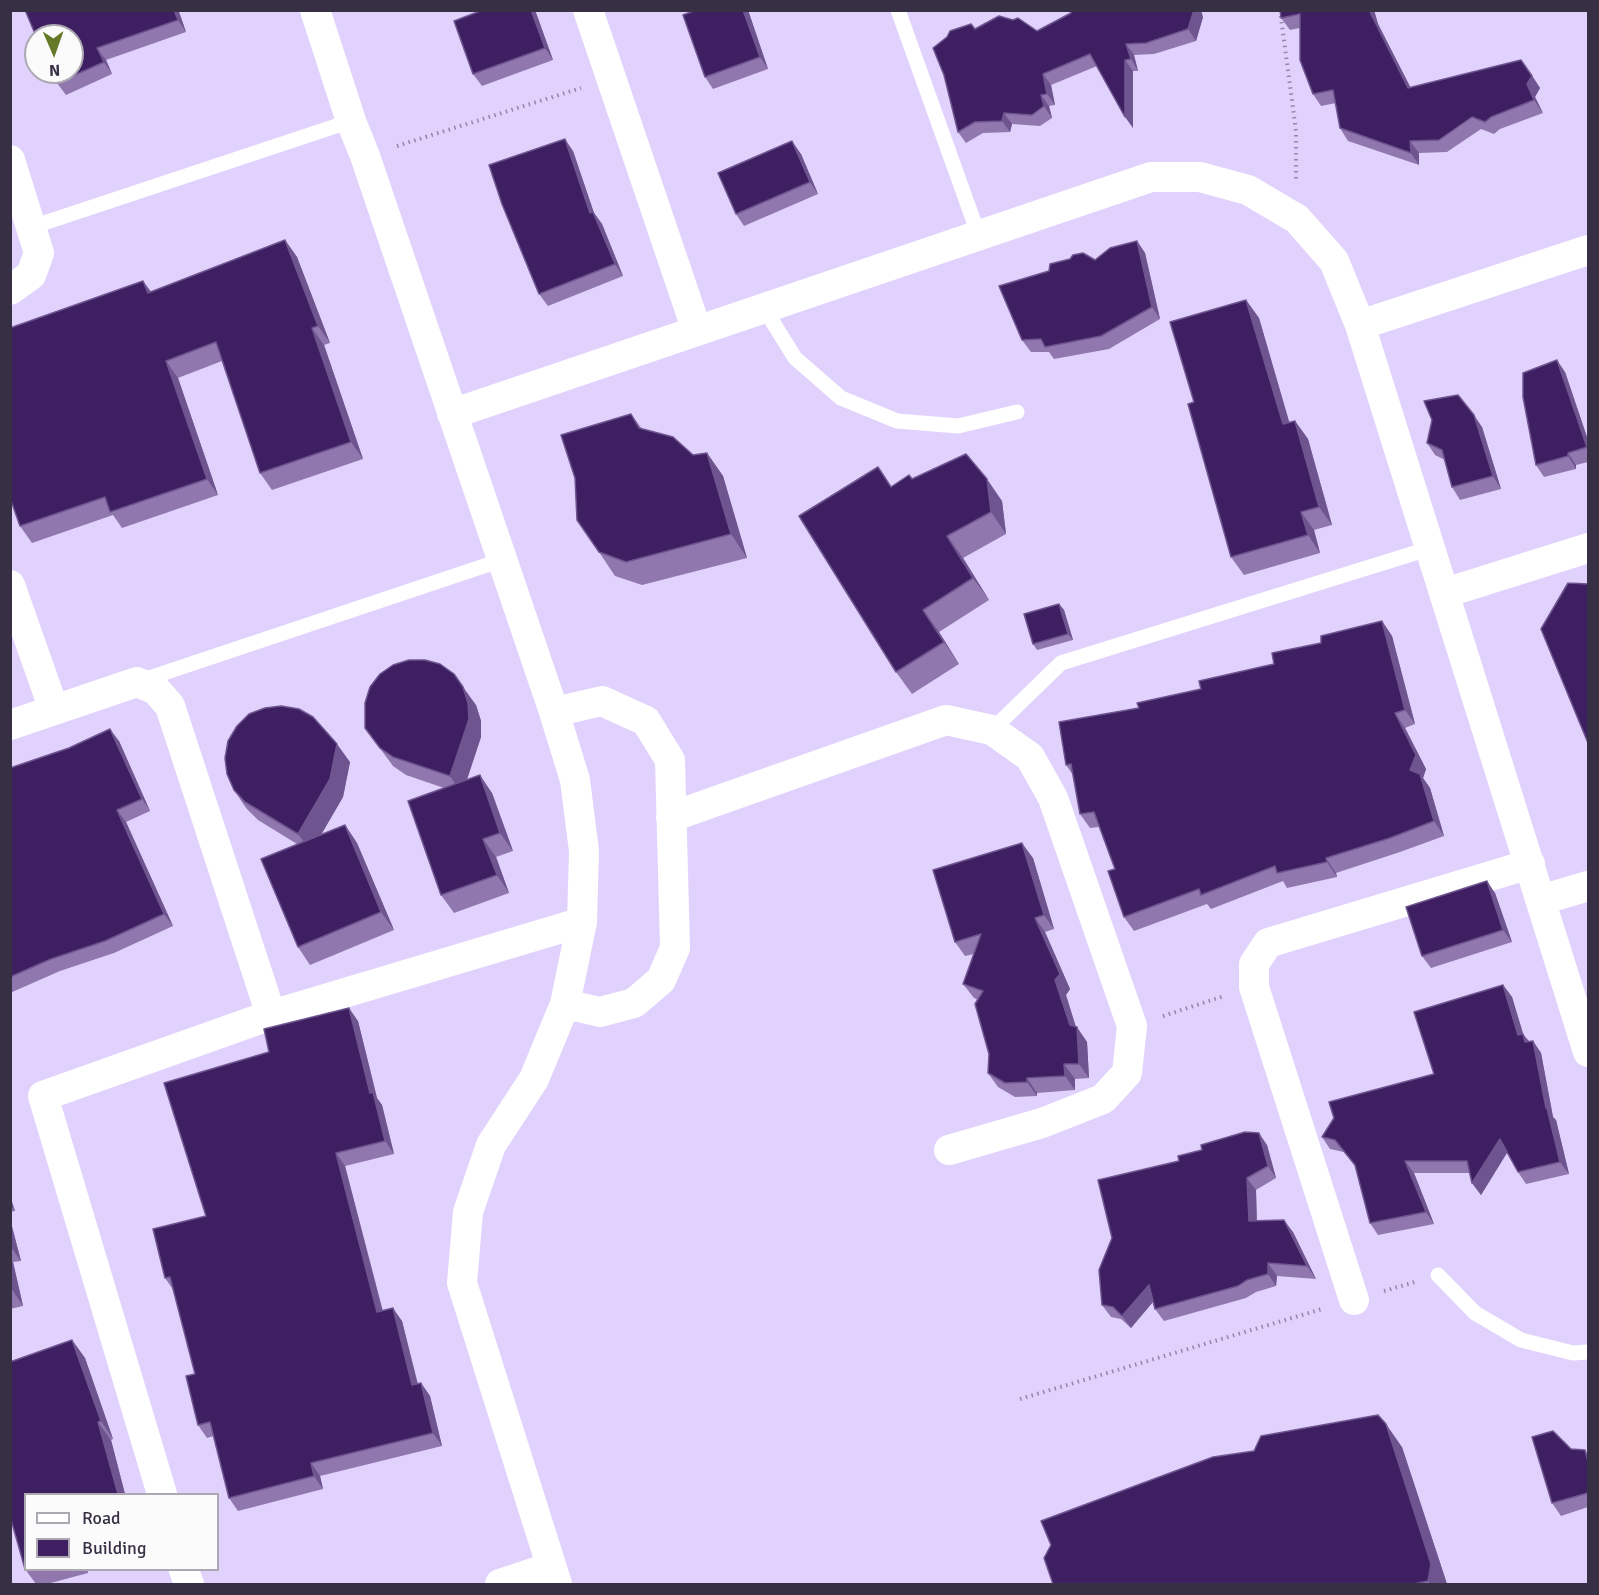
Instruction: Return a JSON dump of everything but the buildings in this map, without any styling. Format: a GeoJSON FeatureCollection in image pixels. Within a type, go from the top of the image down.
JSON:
{"type":"FeatureCollection","features":[{"type":"Feature","properties":{"kind":"street"},"geometry":{"type":"LineString","coordinates":[[315,10],[554,712],[575,780],[583,839],[582,922],[566,1004],[534,1079],[491,1145],[468,1212],[462,1283],[554,1576],[500,1584]]}},
{"type":"Feature","properties":{"kind":"street"},"geometry":{"type":"LineString","coordinates":[[588,10],[696,331]]}},
{"type":"Feature","properties":{"kind":"street"},"geometry":{"type":"LineString","coordinates":[[10,160],[39,253],[31,275],[10,290]]}},
{"type":"Feature","properties":{"kind":"street"},"geometry":{"type":"LineString","coordinates":[[452,414],[1151,177],[1200,177],[1248,190],[1297,219],[1334,261],[1360,325],[1588,1052]]}},
{"type":"Feature","properties":{"kind":"street"},"geometry":{"type":"LineString","coordinates":[[1360,325],[1588,250]]}},
{"type":"Feature","properties":{"kind":"street"},"geometry":{"type":"LineString","coordinates":[[1445,593],[1588,548]]}},
{"type":"Feature","properties":{"kind":"street"},"geometry":{"type":"LineString","coordinates":[[10,585],[54,710]]}},
{"type":"Feature","properties":{"kind":"street"},"geometry":{"type":"LineString","coordinates":[[10,725],[137,682],[156,690],[170,706],[271,1015]]}},
{"type":"Feature","properties":{"kind":"street"},"geometry":{"type":"LineString","coordinates":[[554,712],[602,701],[646,721],[670,760],[675,948],[661,980],[634,1003],[600,1012],[566,1004]]}},
{"type":"Feature","properties":{"kind":"street"},"geometry":{"type":"LineString","coordinates":[[671,817],[946,720],[992,730],[1030,757],[1053,798],[1132,1026],[1127,1073],[1103,1099],[1042,1123],[949,1150]]}},
{"type":"Feature","properties":{"kind":"street"},"geometry":{"type":"LineString","coordinates":[[1354,1300],[1254,987],[1254,964],[1268,943],[1530,864]]}},
{"type":"Feature","properties":{"kind":"street"},"geometry":{"type":"LineString","coordinates":[[1541,900],[1588,886]]}},
{"type":"Feature","properties":{"kind":"street"},"geometry":{"type":"LineString","coordinates":[[162,1493],[43,1096],[271,1015],[582,922]]}},
{"type":"Feature","properties":{"kind":"lane"},"geometry":{"type":"LineString","coordinates":[[898,10],[979,236]]}},
{"type":"Feature","properties":{"kind":"lane"},"geometry":{"type":"LineString","coordinates":[[32,227],[351,121]]}},
{"type":"Feature","properties":{"kind":"lane"},"geometry":{"type":"LineString","coordinates":[[764,308],[795,358],[841,398],[897,421],[958,426],[1017,412]]}},
{"type":"Feature","properties":{"kind":"lane"},"geometry":{"type":"LineString","coordinates":[[992,730],[1062,663],[1431,548]]}},
{"type":"Feature","properties":{"kind":"lane"},"geometry":{"type":"LineString","coordinates":[[137,682],[502,560]]}},
{"type":"Feature","properties":{"kind":"lane"},"geometry":{"type":"LineString","coordinates":[[1438,1275],[1475,1313],[1521,1340],[1573,1353],[1588,1352]]}},
{"type":"Feature","properties":{"kind":"path"},"geometry":{"type":"LineString","coordinates":[[1280,10],[1296,131],[1297,219]]}},
{"type":"Feature","properties":{"kind":"path"},"geometry":{"type":"LineString","coordinates":[[365,156],[611,78]]}},
{"type":"Feature","properties":{"kind":"path"},"geometry":{"type":"LineString","coordinates":[[1132,1026],[1254,987]]}},
{"type":"Feature","properties":{"kind":"path"},"geometry":{"type":"LineString","coordinates":[[1020,1399],[1438,1275]]}}]}
